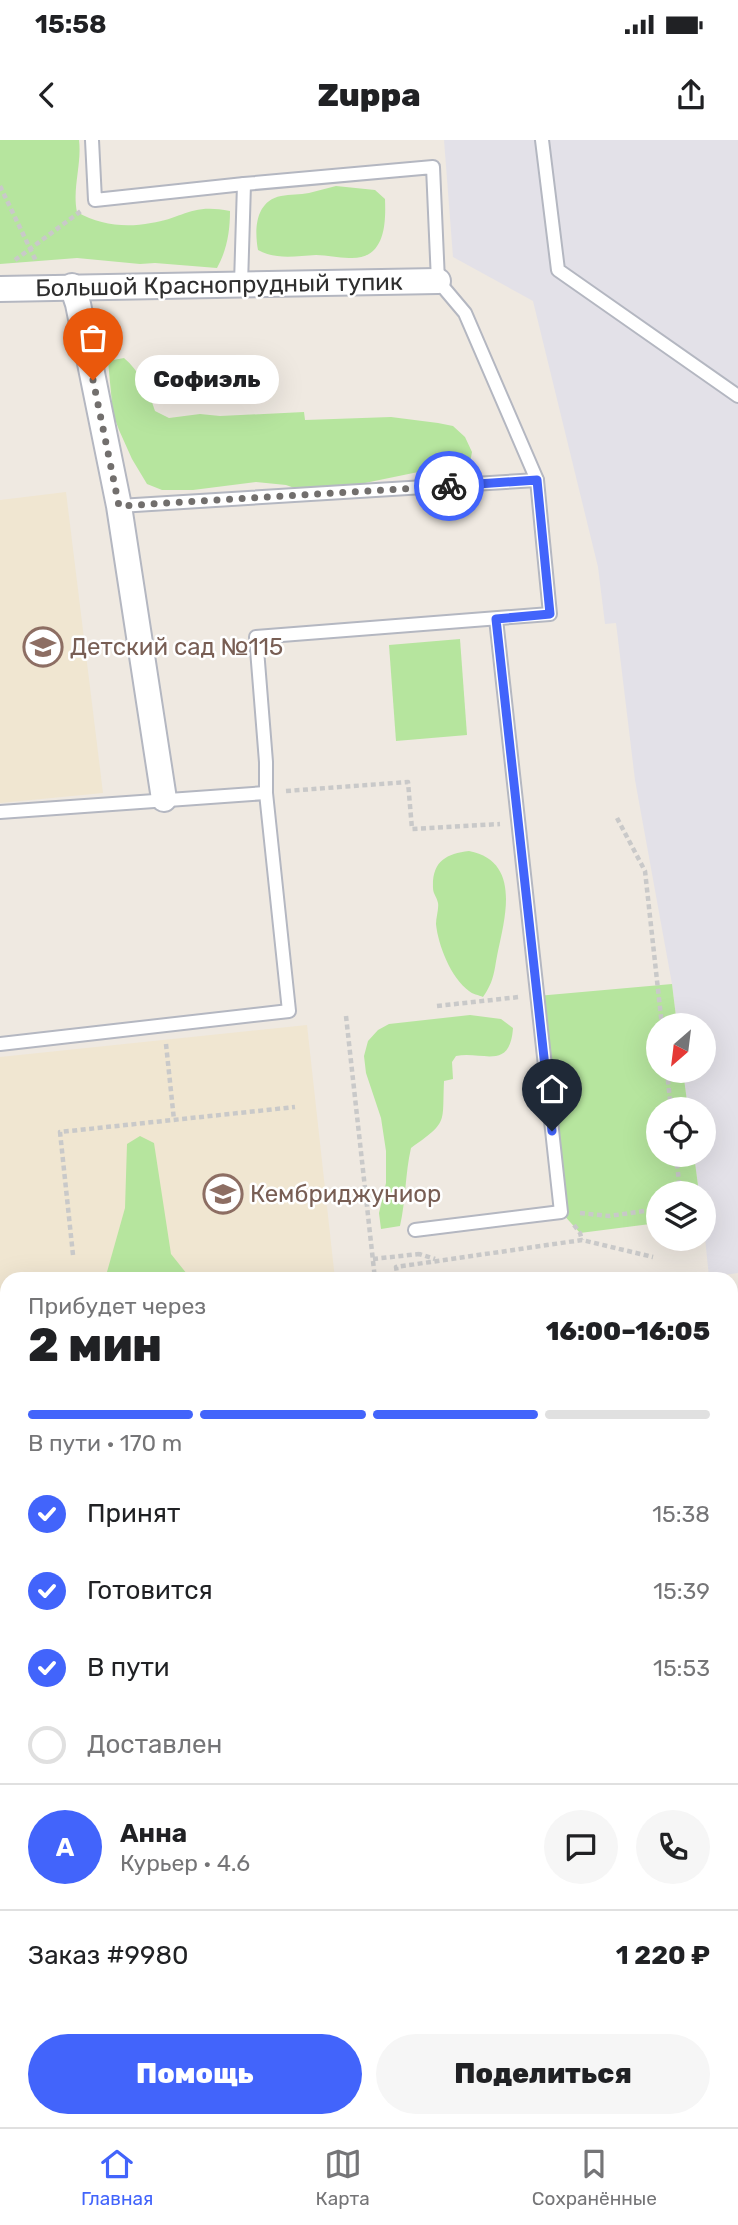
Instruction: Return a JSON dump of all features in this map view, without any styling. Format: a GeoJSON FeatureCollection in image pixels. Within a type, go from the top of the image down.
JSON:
{"type":"FeatureCollection","features":[{"type":"Feature","properties":{"kind":"street","name":"Большой Краснопрудный тупик"},"geometry":{"type":"LineString","coordinates":[[0,289],[438,281]]}},
{"type":"Feature","properties":{"kind":"street"},"geometry":{"type":"LineString","coordinates":[[72,286],[78,304],[119,506],[164,799]]}},
{"type":"Feature","properties":{"kind":"lane"},"geometry":{"type":"LineString","coordinates":[[0,1044],[289,1011],[266,793],[256,637],[550,614],[537,480],[465,313],[438,281],[433,167],[95,200],[92,140]]}},
{"type":"Feature","properties":{"kind":"lane"},"geometry":{"type":"LineString","coordinates":[[542,140],[558,270],[738,396]]}},
{"type":"Feature","properties":{"kind":"lane"},"geometry":{"type":"LineString","coordinates":[[241,284],[244,184]]}},
{"type":"Feature","properties":{"kind":"lane"},"geometry":{"type":"LineString","coordinates":[[119,506],[537,480]]}},
{"type":"Feature","properties":{"kind":"lane"},"geometry":{"type":"LineString","coordinates":[[415,1230],[561,1212],[496,619]]}},
{"type":"Feature","properties":{"kind":"lane"},"geometry":{"type":"LineString","coordinates":[[0,812],[266,793]]}},
{"type":"Feature","properties":{"kind":"path"},"geometry":{"type":"LineString","coordinates":[[0,186],[36,262]]}},
{"type":"Feature","properties":{"kind":"path"},"geometry":{"type":"LineString","coordinates":[[30,250],[95,200]]}},
{"type":"Feature","properties":{"kind":"path"},"geometry":{"type":"LineString","coordinates":[[266,793],[408,782],[412,829],[506,824]]}},
{"type":"Feature","properties":{"kind":"path"},"geometry":{"type":"LineString","coordinates":[[617,818],[645,871],[661,1013]]}},
{"type":"Feature","properties":{"kind":"path"},"geometry":{"type":"LineString","coordinates":[[437,1006],[521,997]]}},
{"type":"Feature","properties":{"kind":"path"},"geometry":{"type":"LineString","coordinates":[[346,1016],[375,1272]]}},
{"type":"Feature","properties":{"kind":"path"},"geometry":{"type":"LineString","coordinates":[[165,1040],[174,1120]]}},
{"type":"Feature","properties":{"kind":"path"},"geometry":{"type":"LineString","coordinates":[[73,1255],[60,1132],[295,1107]]}},
{"type":"Feature","properties":{"kind":"path"},"geometry":{"type":"LineString","coordinates":[[561,1212],[609,1216],[646,1211]]}},
{"type":"Feature","properties":{"kind":"path"},"geometry":{"type":"LineString","coordinates":[[580,1233],[582,1240]]}},
{"type":"Feature","properties":{"kind":"path"},"geometry":{"type":"LineString","coordinates":[[397,1272],[396,1267],[582,1240],[653,1257]]}},
{"type":"Feature","properties":{"kind":"path"},"geometry":{"type":"LineString","coordinates":[[373,1259],[419,1254]]}},
{"type":"Feature","properties":{"kind":"shaded area"},"geometry":{"type":"Polygon","coordinates":[[[444,140],[738,140],[738,1272],[708,1272],[706,1251],[716,1251],[716,1181],[697,1181],[696,1167],[716,1167],[716,1097],[686,1097],[685,1083],[716,1083],[716,1013],[676,1013],[635,780],[616,623],[605,624],[598,567],[533,301],[453,257],[444,140]]]}},
{"type":"Feature","properties":{"kind":"shaded area","name":"Детский сад №115"},"geometry":{"type":"Polygon","coordinates":[[[66,492],[103,793],[0,803],[0,500],[66,492]]]}},
{"type":"Feature","properties":{"kind":"shaded area"},"geometry":{"type":"Polygon","coordinates":[[[307,1025],[334,1272],[0,1272],[0,1057],[307,1025]]]}},
{"type":"Feature","properties":{"kind":"green space"},"geometry":{"type":"Polygon","coordinates":[[[0,140],[79,140],[77,212],[95,220],[132,225],[162,221],[197,210],[230,211],[227,240],[217,268],[77,258],[0,264],[0,140]]]}},
{"type":"Feature","properties":{"kind":"green space"},"geometry":{"type":"Polygon","coordinates":[[[336,186],[375,190],[385,199],[384,230],[381,239],[370,253],[349,258],[316,255],[286,257],[258,250],[257,225],[266,203],[281,196],[336,186]]]}},
{"type":"Feature","properties":{"kind":"green space"},"geometry":{"type":"Polygon","coordinates":[[[124,358],[143,382],[155,411],[169,418],[200,414],[220,416],[304,412],[305,420],[391,417],[438,423],[453,426],[465,437],[472,452],[469,468],[454,472],[423,471],[331,490],[300,490],[286,485],[256,482],[193,490],[162,490],[147,484],[132,459],[113,414],[108,361],[124,358]]]}},
{"type":"Feature","properties":{"kind":"green space"},"geometry":{"type":"Polygon","coordinates":[[[460,639],[467,735],[396,741],[389,645],[460,639]]]}},
{"type":"Feature","properties":{"kind":"green space"},"geometry":{"type":"Polygon","coordinates":[[[469,851],[485,857],[496,866],[503,877],[506,891],[504,921],[495,969],[483,997],[470,992],[451,970],[439,942],[436,924],[438,905],[433,890],[435,871],[447,857],[469,851]]]}},
{"type":"Feature","properties":{"kind":"green space"},"geometry":{"type":"Polygon","coordinates":[[[672,984],[676,1013],[646,1013],[646,1083],[685,1083],[686,1097],[646,1097],[646,1167],[696,1167],[697,1181],[646,1181],[646,1225],[580,1233],[561,1212],[537,996],[672,984]]]}},
{"type":"Feature","properties":{"kind":"green space"},"geometry":{"type":"Polygon","coordinates":[[[470,1015],[501,1019],[513,1028],[511,1041],[507,1050],[494,1056],[456,1056],[452,1062],[453,1079],[444,1081],[441,1121],[432,1132],[411,1148],[400,1226],[381,1229],[379,1213],[386,1183],[386,1151],[381,1118],[366,1073],[364,1056],[368,1041],[378,1030],[389,1024],[470,1015]]]}},
{"type":"Feature","properties":{"kind":"green space"},"geometry":{"type":"Polygon","coordinates":[[[140,1136],[154,1143],[171,1254],[185,1272],[107,1272],[125,1208],[127,1144],[140,1136]]]}},
{"type":"Feature","properties":{"kind":"way so far"},"geometry":{"type":"LineString","coordinates":[[93,380],[119,506],[449,486]]}},
{"type":"Feature","properties":{"kind":"place","name":"Софиэль"},"geometry":{"type":"Point","coordinates":[93,380]}},
{"type":"Feature","properties":{"kind":"place","name":"Детский сад №115"},"geometry":{"type":"Point","coordinates":[43,647]}},
{"type":"Feature","properties":{"kind":"place","name":"Кембриджуниор"},"geometry":{"type":"Point","coordinates":[223,1194]}},
{"type":"Feature","properties":{"kind":"route"},"geometry":{"type":"LineString","coordinates":[[449,486],[537,480],[550,614],[496,619],[552,1131]]}}]}
